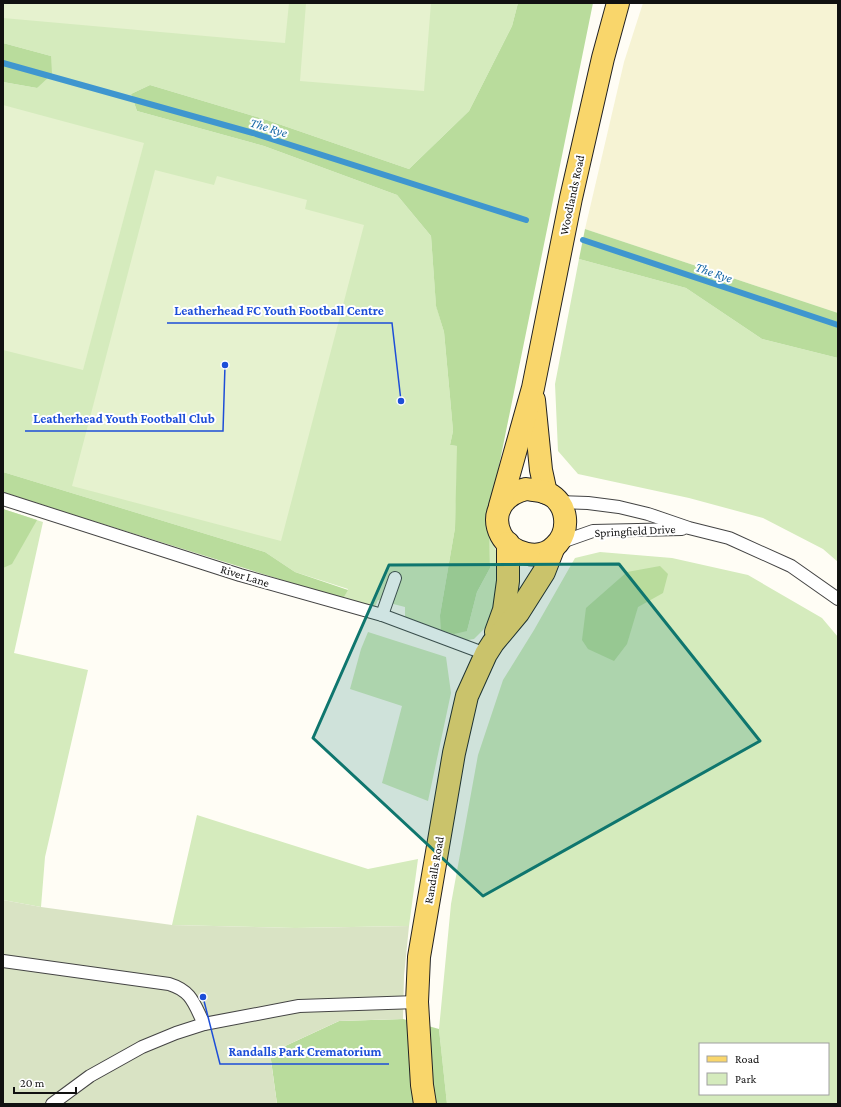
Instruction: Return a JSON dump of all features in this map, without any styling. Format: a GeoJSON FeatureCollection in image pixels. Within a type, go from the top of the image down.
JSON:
{"type":"FeatureCollection","features":[{"type":"Feature","properties":{"kind":"main road","name":"Woodlands Road"},"geometry":{"type":"LineString","coordinates":[[500,506],[533,388],[571,198],[603,58],[618,3]]}},
{"type":"Feature","properties":{"kind":"main road","name":"Woodlands Road"},"geometry":{"type":"LineString","coordinates":[[533,388],[541,470],[552,497]]}},
{"type":"Feature","properties":{"kind":"main road"},"geometry":{"type":"LineString","coordinates":[[489,649],[518,613],[544,572],[564,533],[566,522],[564,512],[552,497],[526,489],[516,491],[500,506],[498,514],[498,527],[508,544],[516,550],[525,554],[544,554],[556,546]]}},
{"type":"Feature","properties":{"kind":"main road"},"geometry":{"type":"LineString","coordinates":[[489,649],[504,610],[508,581],[508,544]]}},
{"type":"Feature","properties":{"kind":"main road","name":"Randalls Road"},"geometry":{"type":"LineString","coordinates":[[425,1104],[422,1085],[417,1002],[419,957],[454,753],[467,696],[489,649]]}},
{"type":"Feature","properties":{"kind":"lane","name":"Springfield Drive"},"geometry":{"type":"LineString","coordinates":[[552,497],[619,507],[648,514],[689,528],[729,538],[791,566],[838,599]]}},
{"type":"Feature","properties":{"kind":"lane","name":"River Lane"},"geometry":{"type":"LineString","coordinates":[[3,499],[240,575],[382,615],[489,649]]}},
{"type":"Feature","properties":{"kind":"lane","name":"Springfield Drive"},"geometry":{"type":"LineString","coordinates":[[556,546],[593,531],[689,528]]}},
{"type":"Feature","properties":{"kind":"lane"},"geometry":{"type":"LineString","coordinates":[[382,615],[395,578]]}},
{"type":"Feature","properties":{"kind":"lane"},"geometry":{"type":"LineString","coordinates":[[3,962],[169,984],[180,987],[189,994],[204,1024]]}},
{"type":"Feature","properties":{"kind":"lane"},"geometry":{"type":"LineString","coordinates":[[52,1104],[90,1076],[142,1046],[204,1024],[298,1006],[417,1002]]}},
{"type":"Feature","properties":{"kind":"highlighted area"},"geometry":{"type":"Polygon","coordinates":[[[619,564],[760,741],[483,896],[313,738],[389,565],[619,564]]]}},
{"type":"Feature","properties":{"kind":"shaded area"},"geometry":{"type":"Polygon","coordinates":[[[643,3],[838,3],[838,313],[585,229],[624,62],[643,3]]]}},
{"type":"Feature","properties":{"kind":"green space"},"geometry":{"type":"Polygon","coordinates":[[[3,3],[518,3],[512,26],[469,111],[409,169],[267,120],[150,85],[131,94],[137,111],[264,146],[397,195],[431,236],[436,305],[444,332],[450,397],[453,431],[450,445],[458,446],[455,528],[440,615],[467,631],[477,592],[490,568],[489,533],[505,573],[491,622],[474,639],[461,641],[405,617],[405,607],[378,600],[374,609],[343,599],[348,589],[295,572],[265,552],[3,472],[3,82],[37,88],[51,56],[3,43],[3,3]]]}},
{"type":"Feature","properties":{"kind":"green space"},"geometry":{"type":"Polygon","coordinates":[[[3,3],[289,3],[285,43],[3,18],[3,3]]]}},
{"type":"Feature","properties":{"kind":"green space"},"geometry":{"type":"Polygon","coordinates":[[[306,3],[431,3],[424,91],[300,81],[306,3]]]}},
{"type":"Feature","properties":{"kind":"green space"},"geometry":{"type":"Polygon","coordinates":[[[518,3],[593,3],[489,515],[490,568],[477,592],[467,631],[454,634],[441,630],[440,615],[455,528],[457,446],[450,445],[453,431],[450,397],[444,332],[436,306],[431,236],[397,195],[264,146],[137,111],[131,94],[150,85],[267,120],[409,169],[469,111],[512,26],[518,3]]]}},
{"type":"Feature","properties":{"kind":"green space"},"geometry":{"type":"Polygon","coordinates":[[[3,43],[51,56],[52,74],[37,88],[3,82],[3,43]]]}},
{"type":"Feature","properties":{"kind":"green space"},"geometry":{"type":"Polygon","coordinates":[[[3,105],[144,143],[83,370],[3,350],[3,105]]]}},
{"type":"Feature","properties":{"kind":"green space"},"geometry":{"type":"Polygon","coordinates":[[[155,170],[214,185],[217,176],[307,200],[305,209],[364,225],[281,541],[72,486],[155,170]]]}},
{"type":"Feature","properties":{"kind":"green space"},"geometry":{"type":"Polygon","coordinates":[[[585,229],[838,313],[838,358],[762,339],[686,288],[579,259],[585,229]]]}},
{"type":"Feature","properties":{"kind":"green space"},"geometry":{"type":"Polygon","coordinates":[[[579,259],[686,288],[762,339],[838,358],[838,562],[823,549],[763,518],[689,498],[578,474],[558,451],[555,384],[579,259]]]}},
{"type":"Feature","properties":{"kind":"green space"},"geometry":{"type":"Polygon","coordinates":[[[3,472],[265,552],[295,572],[348,590],[343,599],[3,492],[3,472]]]}},
{"type":"Feature","properties":{"kind":"green space"},"geometry":{"type":"Polygon","coordinates":[[[3,509],[43,522],[14,653],[88,670],[45,857],[41,907],[3,900],[3,509]]]}},
{"type":"Feature","properties":{"kind":"green space"},"geometry":{"type":"Polygon","coordinates":[[[3,509],[37,520],[12,564],[3,568],[3,509]]]}},
{"type":"Feature","properties":{"kind":"green space"},"geometry":{"type":"Polygon","coordinates":[[[600,552],[672,558],[748,575],[822,618],[838,637],[838,1104],[447,1104],[439,1029],[451,904],[478,755],[503,680],[534,630],[575,558],[600,552]]]}},
{"type":"Feature","properties":{"kind":"green space"},"geometry":{"type":"Polygon","coordinates":[[[660,566],[668,574],[663,593],[638,607],[627,644],[614,661],[588,649],[582,640],[586,608],[627,572],[660,566]]]}},
{"type":"Feature","properties":{"kind":"green space"},"geometry":{"type":"Polygon","coordinates":[[[368,632],[446,657],[451,693],[428,801],[382,783],[402,706],[350,689],[361,649],[368,632]]]}},
{"type":"Feature","properties":{"kind":"green space"},"geometry":{"type":"Polygon","coordinates":[[[197,815],[368,869],[418,859],[409,926],[295,928],[172,925],[197,815]]]}},
{"type":"Feature","properties":{"kind":"green space"},"geometry":{"type":"Polygon","coordinates":[[[3,900],[41,907],[172,925],[295,928],[409,926],[404,976],[403,1019],[339,1021],[270,1053],[277,1104],[3,1104],[3,900]]]}},
{"type":"Feature","properties":{"kind":"green space"},"geometry":{"type":"Polygon","coordinates":[[[403,1019],[439,1029],[447,1104],[277,1104],[270,1053],[339,1021],[403,1019]]]}},
{"type":"Feature","properties":{"kind":"waterway","name":"The Rye"},"geometry":{"type":"LineString","coordinates":[[3,63],[253,133],[526,220]]}},
{"type":"Feature","properties":{"kind":"waterway","name":"The Rye"},"geometry":{"type":"LineString","coordinates":[[583,240],[838,325]]}},
{"type":"Feature","properties":{"kind":"place","name":"Leatherhead Youth Football Club"},"geometry":{"type":"Point","coordinates":[225,365]}},
{"type":"Feature","properties":{"kind":"place","name":"Leatherhead FC Youth Football Centre"},"geometry":{"type":"Point","coordinates":[401,401]}},
{"type":"Feature","properties":{"kind":"place","name":"Randalls Park Crematorium"},"geometry":{"type":"Point","coordinates":[203,997]}}]}
